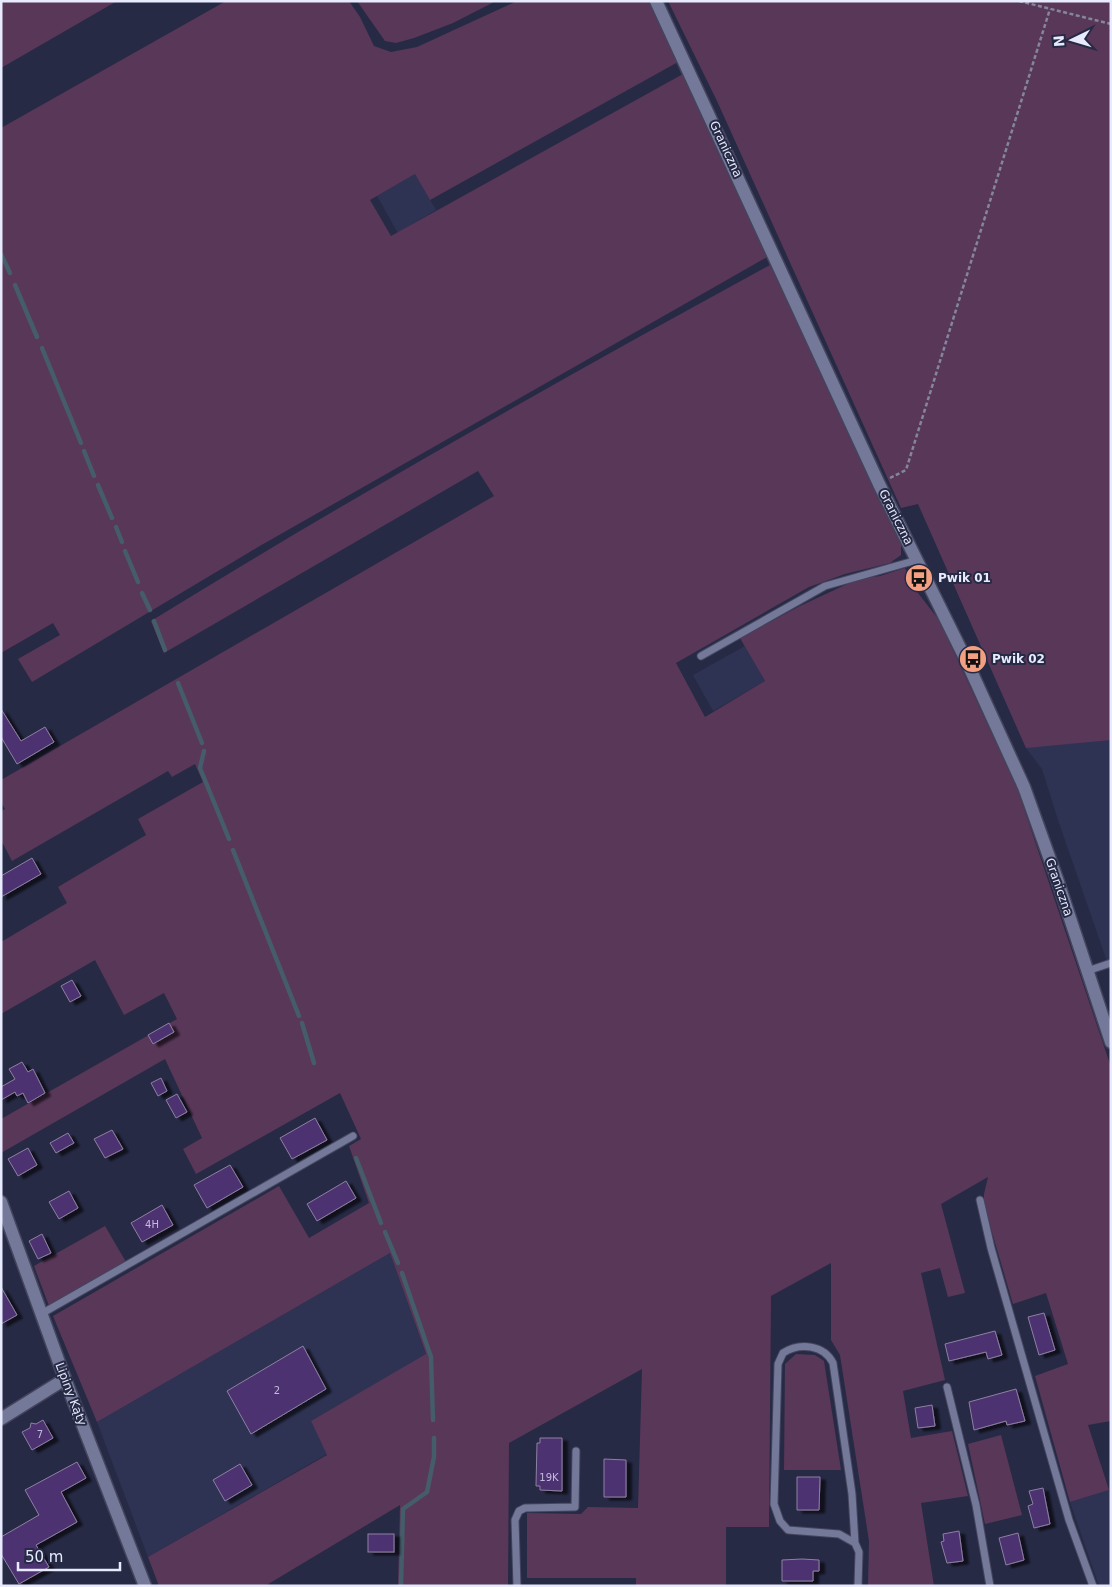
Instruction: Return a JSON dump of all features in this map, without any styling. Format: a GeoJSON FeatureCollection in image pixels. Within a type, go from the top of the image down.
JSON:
{"type":"FeatureCollection","features":[{"type":"Feature","properties":{"kind":"street","name":"Graniczna"},"geometry":{"type":"LineString","coordinates":[[656,1],[880,484],[918,560],[1024,787],[1111,1042]]}},
{"type":"Feature","properties":{"kind":"street","name":"Lipiny Kąty"},"geometry":{"type":"LineString","coordinates":[[1,1202],[65,1379],[144,1586]]}},
{"type":"Feature","properties":{"kind":"street"},"geometry":{"type":"LineString","coordinates":[[1,1419],[65,1379]]}},
{"type":"Feature","properties":{"kind":"lane"},"geometry":{"type":"LineString","coordinates":[[700,656],[825,586],[918,560]]}},
{"type":"Feature","properties":{"kind":"lane"},"geometry":{"type":"LineString","coordinates":[[1087,971],[1111,963]]}},
{"type":"Feature","properties":{"kind":"lane"},"geometry":{"type":"LineString","coordinates":[[41,1314],[51,1311],[353,1136]]}},
{"type":"Feature","properties":{"kind":"lane"},"geometry":{"type":"LineString","coordinates":[[980,1200],[994,1258],[1069,1520],[1093,1586]]}},
{"type":"Feature","properties":{"kind":"lane"},"geometry":{"type":"LineString","coordinates":[[854,1542],[839,1534],[788,1530],[780,1521],[776,1512],[775,1471],[778,1364],[783,1352],[796,1347],[821,1349],[830,1356],[833,1363],[852,1494],[854,1542],[859,1552],[858,1586]]}},
{"type":"Feature","properties":{"kind":"lane"},"geometry":{"type":"LineString","coordinates":[[947,1387],[976,1505],[990,1586]]}},
{"type":"Feature","properties":{"kind":"lane"},"geometry":{"type":"LineString","coordinates":[[517,1586],[515,1520],[517,1514],[525,1508],[575,1507],[576,1451]]}},
{"type":"Feature","properties":{"kind":"path"},"geometry":{"type":"LineString","coordinates":[[1019,1],[1111,24]]}},
{"type":"Feature","properties":{"kind":"path"},"geometry":{"type":"LineString","coordinates":[[880,484],[906,470],[1050,9]]}},
{"type":"Feature","properties":{"kind":"shaded area"},"geometry":{"type":"Polygon","coordinates":[[[1,1],[117,1],[1,68],[1,1]]]}},
{"type":"Feature","properties":{"kind":"shaded area"},"geometry":{"type":"Polygon","coordinates":[[[226,1],[349,1],[360,17],[374,46],[391,52],[417,47],[517,1],[649,1],[678,62],[430,200],[415,174],[370,200],[391,236],[683,74],[769,256],[258,547],[32,682],[18,659],[60,635],[53,623],[1,653],[1,128],[226,1]]]}},
{"type":"Feature","properties":{"kind":"shaded area"},"geometry":{"type":"Polygon","coordinates":[[[357,1],[496,1],[453,23],[396,43],[385,41],[357,1]]]}},
{"type":"Feature","properties":{"kind":"shaded area"},"geometry":{"type":"Polygon","coordinates":[[[668,1],[1111,1],[1111,740],[1026,748],[918,504],[901,508],[717,101],[668,1]]]}},
{"type":"Feature","properties":{"kind":"shaded area"},"geometry":{"type":"Polygon","coordinates":[[[415,174],[436,210],[398,233],[377,196],[415,174]]]}},
{"type":"Feature","properties":{"kind":"shaded area"},"geometry":{"type":"Polygon","coordinates":[[[770,265],[784,294],[787,293],[901,542],[901,555],[890,563],[845,574],[809,587],[676,663],[705,717],[765,681],[740,638],[800,606],[858,579],[880,576],[905,568],[918,593],[939,620],[1017,788],[1111,1067],[1111,1421],[1088,1425],[1109,1490],[1070,1502],[1035,1376],[1068,1364],[1046,1293],[1013,1304],[984,1205],[984,1194],[988,1177],[941,1204],[965,1293],[948,1297],[940,1268],[921,1273],[945,1380],[903,1391],[911,1438],[952,1431],[968,1496],[921,1503],[934,1586],[868,1586],[869,1541],[840,1355],[831,1340],[831,1263],[771,1296],[769,1527],[726,1527],[726,1586],[636,1586],[636,1578],[527,1578],[527,1513],[581,1514],[588,1507],[638,1508],[642,1369],[509,1443],[508,1586],[398,1586],[400,1505],[265,1586],[159,1586],[148,1557],[327,1455],[311,1421],[426,1354],[390,1253],[97,1422],[53,1316],[279,1186],[309,1238],[369,1203],[349,1146],[361,1139],[340,1093],[196,1174],[183,1149],[202,1138],[165,1059],[1,1153],[1,1119],[177,1019],[164,993],[124,1015],[95,960],[1,1014],[1,942],[67,903],[58,887],[146,835],[138,819],[203,782],[195,764],[172,777],[168,771],[12,861],[1,840],[1,811],[5,809],[1,802],[1,780],[494,496],[478,471],[164,653],[151,621],[227,574],[458,439],[770,265]]]}},
{"type":"Feature","properties":{"kind":"shaded area"},"geometry":{"type":"Polygon","coordinates":[[[1111,451],[1111,973],[1042,769],[1026,748],[918,503],[1111,451]]]}},
{"type":"Feature","properties":{"kind":"shaded area"},"geometry":{"type":"Polygon","coordinates":[[[745,646],[765,681],[713,711],[693,675],[745,646]]]}},
{"type":"Feature","properties":{"kind":"shaded area"},"geometry":{"type":"Polygon","coordinates":[[[105,1226],[126,1262],[49,1306],[34,1266],[105,1226]]]}},
{"type":"Feature","properties":{"kind":"shaded area"},"geometry":{"type":"Polygon","coordinates":[[[390,1253],[426,1355],[311,1421],[327,1454],[148,1557],[97,1422],[390,1253]]]}},
{"type":"Feature","properties":{"kind":"shaded area"},"geometry":{"type":"Polygon","coordinates":[[[796,1354],[815,1355],[824,1361],[841,1470],[784,1470],[785,1364],[796,1354]]]}},
{"type":"Feature","properties":{"kind":"shaded area"},"geometry":{"type":"Polygon","coordinates":[[[1001,1435],[1022,1515],[985,1524],[968,1444],[1001,1435]]]}},
{"type":"Feature","properties":{"kind":"shaded area"},"geometry":{"type":"Polygon","coordinates":[[[1109,1490],[1111,1496],[1111,1586],[1099,1586],[1070,1502],[1109,1490]]]}},
{"type":"Feature","properties":{"kind":"building"},"geometry":{"type":"Polygon","coordinates":[[[1,709],[21,741],[45,727],[54,742],[17,764],[1,737],[1,709]]]}},
{"type":"Feature","properties":{"kind":"building"},"geometry":{"type":"Polygon","coordinates":[[[32,858],[41,874],[1,897],[1,876],[32,858]]]}},
{"type":"Feature","properties":{"kind":"building"},"geometry":{"type":"Polygon","coordinates":[[[72,980],[81,996],[70,1002],[61,986],[72,980]]]}},
{"type":"Feature","properties":{"kind":"building"},"geometry":{"type":"Polygon","coordinates":[[[169,1023],[174,1032],[153,1044],[148,1035],[169,1023]]]}},
{"type":"Feature","properties":{"kind":"building"},"geometry":{"type":"Polygon","coordinates":[[[22,1062],[28,1072],[33,1069],[45,1093],[28,1103],[23,1093],[17,1096],[15,1092],[1,1100],[1,1087],[15,1079],[9,1069],[22,1062]]]}},
{"type":"Feature","properties":{"kind":"building"},"geometry":{"type":"Polygon","coordinates":[[[161,1078],[167,1091],[158,1096],[151,1083],[161,1078]]]}},
{"type":"Feature","properties":{"kind":"building"},"geometry":{"type":"Polygon","coordinates":[[[177,1094],[187,1112],[176,1118],[166,1100],[177,1094]]]}},
{"type":"Feature","properties":{"kind":"building"},"geometry":{"type":"Polygon","coordinates":[[[315,1118],[327,1140],[292,1159],[280,1138],[315,1118]]]}},
{"type":"Feature","properties":{"kind":"building"},"geometry":{"type":"Polygon","coordinates":[[[112,1130],[123,1149],[105,1158],[94,1139],[112,1130]]]}},
{"type":"Feature","properties":{"kind":"building"},"geometry":{"type":"Polygon","coordinates":[[[68,1133],[74,1143],[56,1153],[50,1143],[68,1133]]]}},
{"type":"Feature","properties":{"kind":"building"},"geometry":{"type":"Polygon","coordinates":[[[28,1148],[37,1165],[18,1176],[8,1159],[28,1148]]]}},
{"type":"Feature","properties":{"kind":"building"},"geometry":{"type":"Polygon","coordinates":[[[230,1165],[243,1187],[207,1208],[194,1185],[230,1165]]]}},
{"type":"Feature","properties":{"kind":"building"},"geometry":{"type":"Polygon","coordinates":[[[346,1181],[356,1198],[317,1221],[307,1204],[346,1181]]]}},
{"type":"Feature","properties":{"kind":"building"},"geometry":{"type":"Polygon","coordinates":[[[69,1191],[78,1208],[59,1219],[49,1202],[69,1191]]]}},
{"type":"Feature","properties":{"kind":"building"},"geometry":{"type":"Polygon","coordinates":[[[162,1205],[173,1225],[142,1242],[131,1223],[162,1205]]]}},
{"type":"Feature","properties":{"kind":"building"},"geometry":{"type":"Polygon","coordinates":[[[42,1234],[51,1253],[38,1259],[29,1241],[42,1234]]]}},
{"type":"Feature","properties":{"kind":"building"},"geometry":{"type":"Polygon","coordinates":[[[1,1287],[17,1315],[1,1324],[1,1287]]]}},
{"type":"Feature","properties":{"kind":"building"},"geometry":{"type":"Polygon","coordinates":[[[1044,1313],[1055,1350],[1039,1355],[1028,1317],[1044,1313]]]}},
{"type":"Feature","properties":{"kind":"building"},"geometry":{"type":"Polygon","coordinates":[[[995,1331],[1002,1355],[988,1359],[986,1352],[949,1361],[945,1344],[995,1331]]]}},
{"type":"Feature","properties":{"kind":"building"},"geometry":{"type":"Polygon","coordinates":[[[303,1346],[326,1389],[251,1434],[227,1391],[303,1346]]]}},
{"type":"Feature","properties":{"kind":"building"},"geometry":{"type":"Polygon","coordinates":[[[1016,1389],[1025,1421],[1007,1425],[1006,1421],[974,1430],[969,1402],[1016,1389]]]}},
{"type":"Feature","properties":{"kind":"building"},"geometry":{"type":"Polygon","coordinates":[[[932,1405],[935,1426],[918,1428],[915,1408],[932,1405]]]}},
{"type":"Feature","properties":{"kind":"building"},"geometry":{"type":"Polygon","coordinates":[[[43,1420],[53,1438],[32,1450],[22,1432],[30,1428],[31,1423],[36,1424],[43,1420]]]}},
{"type":"Feature","properties":{"kind":"building"},"geometry":{"type":"Polygon","coordinates":[[[540,1438],[562,1438],[562,1491],[540,1490],[540,1486],[536,1486],[537,1443],[540,1443],[540,1438]]]}},
{"type":"Feature","properties":{"kind":"building"},"geometry":{"type":"Polygon","coordinates":[[[604,1459],[626,1460],[626,1497],[604,1497],[604,1459]]]}},
{"type":"Feature","properties":{"kind":"building"},"geometry":{"type":"Polygon","coordinates":[[[77,1462],[86,1478],[61,1492],[77,1522],[36,1545],[49,1567],[19,1584],[1,1554],[1,1537],[39,1515],[25,1490],[77,1462]]]}},
{"type":"Feature","properties":{"kind":"building"},"geometry":{"type":"Polygon","coordinates":[[[240,1464],[252,1485],[225,1501],[213,1480],[240,1464]]]}},
{"type":"Feature","properties":{"kind":"building"},"geometry":{"type":"Polygon","coordinates":[[[797,1477],[820,1477],[819,1510],[797,1510],[797,1477]]]}},
{"type":"Feature","properties":{"kind":"building"},"geometry":{"type":"Polygon","coordinates":[[[1043,1488],[1050,1524],[1034,1528],[1028,1506],[1033,1504],[1029,1491],[1043,1488]]]}},
{"type":"Feature","properties":{"kind":"building"},"geometry":{"type":"Polygon","coordinates":[[[959,1531],[963,1561],[947,1563],[941,1542],[944,1541],[943,1534],[959,1531]]]}},
{"type":"Feature","properties":{"kind":"building"},"geometry":{"type":"Polygon","coordinates":[[[1018,1533],[1024,1560],[1006,1565],[999,1538],[1018,1533]]]}},
{"type":"Feature","properties":{"kind":"building"},"geometry":{"type":"Polygon","coordinates":[[[368,1534],[394,1534],[394,1552],[368,1552],[368,1534]]]}},
{"type":"Feature","properties":{"kind":"building"},"geometry":{"type":"Polygon","coordinates":[[[782,1560],[819,1560],[819,1571],[813,1571],[813,1581],[782,1581],[782,1560]]]}},
{"type":"Feature","properties":{"kind":"waterway"},"geometry":{"type":"LineString","coordinates":[[1,254],[10,273]]}},
{"type":"Feature","properties":{"kind":"waterway"},"geometry":{"type":"LineString","coordinates":[[15,285],[37,337]]}},
{"type":"Feature","properties":{"kind":"waterway"},"geometry":{"type":"LineString","coordinates":[[42,348],[81,443]]}},
{"type":"Feature","properties":{"kind":"waterway"},"geometry":{"type":"LineString","coordinates":[[84,451],[94,476]]}},
{"type":"Feature","properties":{"kind":"waterway"},"geometry":{"type":"LineString","coordinates":[[98,485],[112,518]]}},
{"type":"Feature","properties":{"kind":"waterway"},"geometry":{"type":"LineString","coordinates":[[116,527],[122,542]]}},
{"type":"Feature","properties":{"kind":"waterway"},"geometry":{"type":"LineString","coordinates":[[125,551],[138,582]]}},
{"type":"Feature","properties":{"kind":"waterway"},"geometry":{"type":"LineString","coordinates":[[142,593],[150,610]]}},
{"type":"Feature","properties":{"kind":"waterway"},"geometry":{"type":"LineString","coordinates":[[154,621],[165,650]]}},
{"type":"Feature","properties":{"kind":"waterway"},"geometry":{"type":"LineString","coordinates":[[178,683],[202,743]]}},
{"type":"Feature","properties":{"kind":"waterway"},"geometry":{"type":"LineString","coordinates":[[204,751],[200,768],[229,839]]}},
{"type":"Feature","properties":{"kind":"waterway"},"geometry":{"type":"LineString","coordinates":[[233,850],[299,1016]]}},
{"type":"Feature","properties":{"kind":"waterway"},"geometry":{"type":"LineString","coordinates":[[302,1023],[314,1063]]}},
{"type":"Feature","properties":{"kind":"waterway"},"geometry":{"type":"LineString","coordinates":[[356,1158],[381,1223]]}},
{"type":"Feature","properties":{"kind":"waterway"},"geometry":{"type":"LineString","coordinates":[[385,1232],[398,1263]]}},
{"type":"Feature","properties":{"kind":"waterway"},"geometry":{"type":"LineString","coordinates":[[402,1273],[431,1357],[433,1420]]}},
{"type":"Feature","properties":{"kind":"waterway"},"geometry":{"type":"LineString","coordinates":[[401,1586],[403,1509],[427,1492],[434,1457],[434,1438]]}},
{"type":"Feature","properties":{"kind":"place","name":"Pwik 01"},"geometry":{"type":"Point","coordinates":[919,578]}},
{"type":"Feature","properties":{"kind":"place","name":"Pwik 02"},"geometry":{"type":"Point","coordinates":[973,659]}}]}
